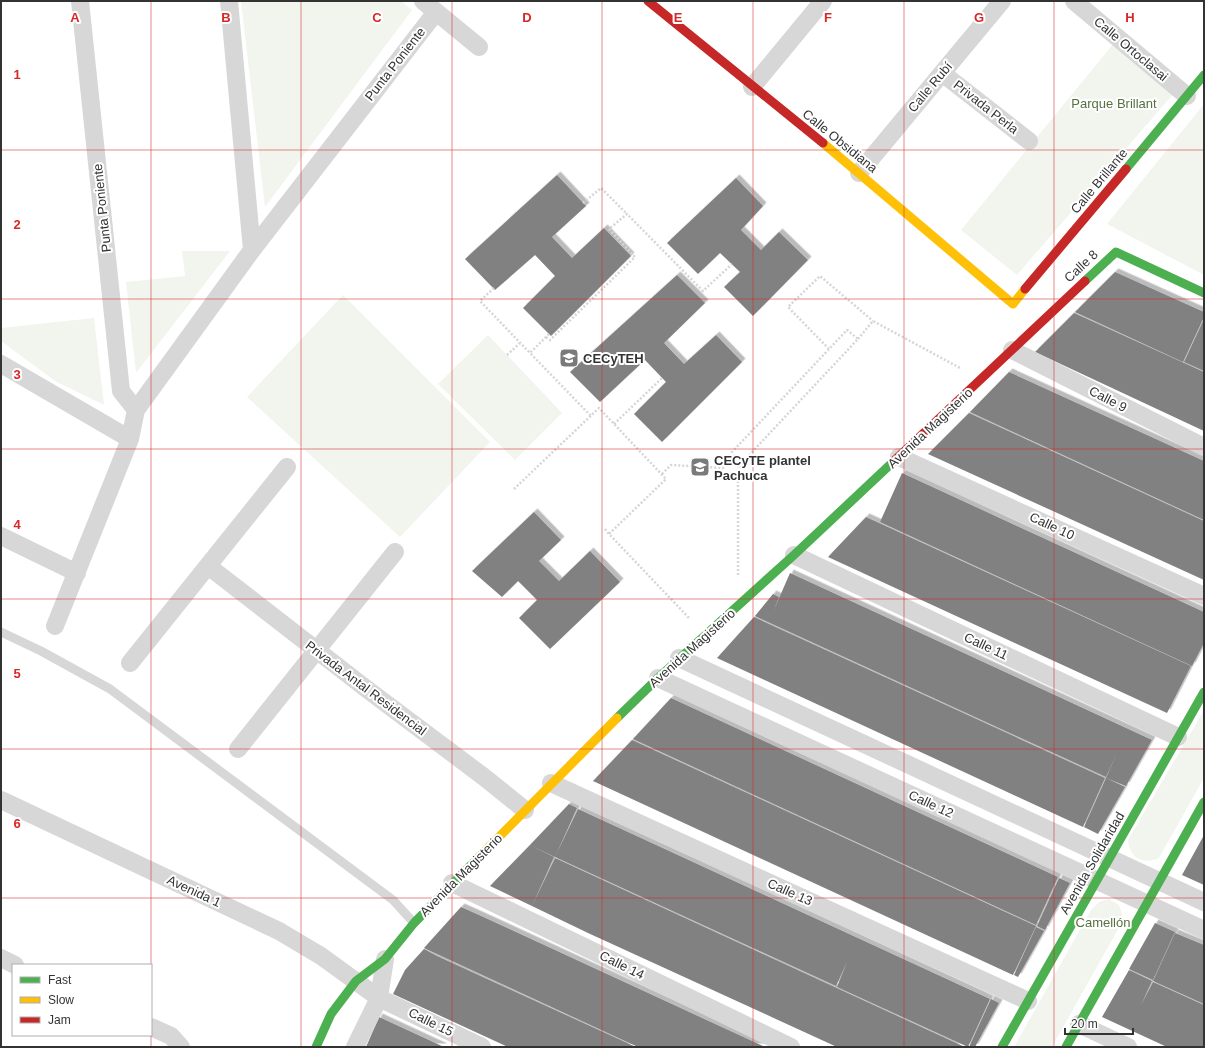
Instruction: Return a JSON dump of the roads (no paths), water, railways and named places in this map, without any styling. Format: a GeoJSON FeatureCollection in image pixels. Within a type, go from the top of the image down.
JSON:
{"type":"FeatureCollection","features":[{"type":"Feature","properties":{"kind":"street","name":"Punta Poniente"},"geometry":{"type":"LineString","coordinates":[[80,1],[121,391],[136,410]]}},
{"type":"Feature","properties":{"kind":"street"},"geometry":{"type":"LineString","coordinates":[[229,1],[252,250]]}},
{"type":"Feature","properties":{"kind":"street","name":"Calle Obsidiana"},"geometry":{"type":"LineString","coordinates":[[648,1],[752,87],[859,172],[1013,304]]}},
{"type":"Feature","properties":{"kind":"street"},"geometry":{"type":"LineString","coordinates":[[752,87],[823,1]]}},
{"type":"Feature","properties":{"kind":"street","name":"Calle Rubí"},"geometry":{"type":"LineString","coordinates":[[859,172],[1002,1]]}},
{"type":"Feature","properties":{"kind":"street","name":"Calle Ortoclasai"},"geometry":{"type":"LineString","coordinates":[[1074,1],[1187,96]]}},
{"type":"Feature","properties":{"kind":"street","name":"Punta Poniente"},"geometry":{"type":"LineString","coordinates":[[55,626],[130,439],[136,410],[429,6],[479,47]]}},
{"type":"Feature","properties":{"kind":"street","name":"Privada Perla"},"geometry":{"type":"LineString","coordinates":[[942,73],[1029,141]]}},
{"type":"Feature","properties":{"kind":"street","name":"Calle Brillante"},"geometry":{"type":"LineString","coordinates":[[1013,304],[1204,75]]}},
{"type":"Feature","properties":{"kind":"street","name":"Calle 8"},"geometry":{"type":"LineString","coordinates":[[1012,350],[1116,252],[1204,293]]}},
{"type":"Feature","properties":{"kind":"street","name":"Avenida Magisterio"},"geometry":{"type":"LineString","coordinates":[[316,1047],[331,1014],[356,981],[385,959],[414,923],[551,783],[679,658],[794,555],[1012,350]]}},
{"type":"Feature","properties":{"kind":"street","name":"Calle 9"},"geometry":{"type":"LineString","coordinates":[[1012,350],[1204,447]]}},
{"type":"Feature","properties":{"kind":"street"},"geometry":{"type":"LineString","coordinates":[[1,364],[130,439]]}},
{"type":"Feature","properties":{"kind":"street","name":"Calle 10"},"geometry":{"type":"LineString","coordinates":[[899,457],[1204,596]]}},
{"type":"Feature","properties":{"kind":"street"},"geometry":{"type":"LineString","coordinates":[[130,663],[287,467]]}},
{"type":"Feature","properties":{"kind":"street"},"geometry":{"type":"LineString","coordinates":[[1,536],[77,573]]}},
{"type":"Feature","properties":{"kind":"street"},"geometry":{"type":"LineString","coordinates":[[238,749],[395,552]]}},
{"type":"Feature","properties":{"kind":"street","name":"Calle 11"},"geometry":{"type":"LineString","coordinates":[[794,555],[1178,737]]}},
{"type":"Feature","properties":{"kind":"street","name":"Privada Antal Residencial"},"geometry":{"type":"LineString","coordinates":[[208,566],[316,651],[484,777],[525,810]]}},
{"type":"Feature","properties":{"kind":"street","name":"Calle 12"},"geometry":{"type":"LineString","coordinates":[[679,658],[1204,902]]}},
{"type":"Feature","properties":{"kind":"street","name":"Calle 12"},"geometry":{"type":"LineString","coordinates":[[658,678],[1204,930]]}},
{"type":"Feature","properties":{"kind":"street","name":"Avenida Solidaridad"},"geometry":{"type":"LineString","coordinates":[[1002,1047],[1204,692]]}},
{"type":"Feature","properties":{"kind":"street","name":"Calle 13"},"geometry":{"type":"LineString","coordinates":[[551,783],[1028,1001]]}},
{"type":"Feature","properties":{"kind":"street","name":"Avenida 1"},"geometry":{"type":"LineString","coordinates":[[1,800],[279,932],[321,956],[379,998]]}},
{"type":"Feature","properties":{"kind":"street"},"geometry":{"type":"LineString","coordinates":[[1066,1047],[1204,802]]}},
{"type":"Feature","properties":{"kind":"street","name":"Calle 14"},"geometry":{"type":"LineString","coordinates":[[452,883],[791,1047]]}},
{"type":"Feature","properties":{"kind":"street"},"geometry":{"type":"LineString","coordinates":[[1,958],[13,964]]}},
{"type":"Feature","properties":{"kind":"street"},"geometry":{"type":"LineString","coordinates":[[355,1047],[379,998],[385,959]]}},
{"type":"Feature","properties":{"kind":"street","name":"Calle 15"},"geometry":{"type":"LineString","coordinates":[[379,998],[482,1047]]}},
{"type":"Feature","properties":{"kind":"street"},"geometry":{"type":"LineString","coordinates":[[1079,1024],[1128,1047]]}},
{"type":"Feature","properties":{"kind":"street"},"geometry":{"type":"LineString","coordinates":[[152,1027],[171,1036],[181,1047]]}},
{"type":"Feature","properties":{"kind":"lane"},"geometry":{"type":"LineString","coordinates":[[1,632],[41,651],[110,688],[393,900],[414,923]]}},
{"type":"Feature","properties":{"kind":"place","name":"CECyTEH"},"geometry":{"type":"Point","coordinates":[569,358]}},
{"type":"Feature","properties":{"kind":"place","name":"CECyTE plantel Pachuca"},"geometry":{"type":"Point","coordinates":[700,467]}},
{"type":"Feature","properties":{"kind":"park label","name":"Parque Brillant"},"geometry":{"type":"Point","coordinates":[1114,103]}},
{"type":"Feature","properties":{"kind":"park label","name":"Camellón"},"geometry":{"type":"Point","coordinates":[1103,922]}}]}
